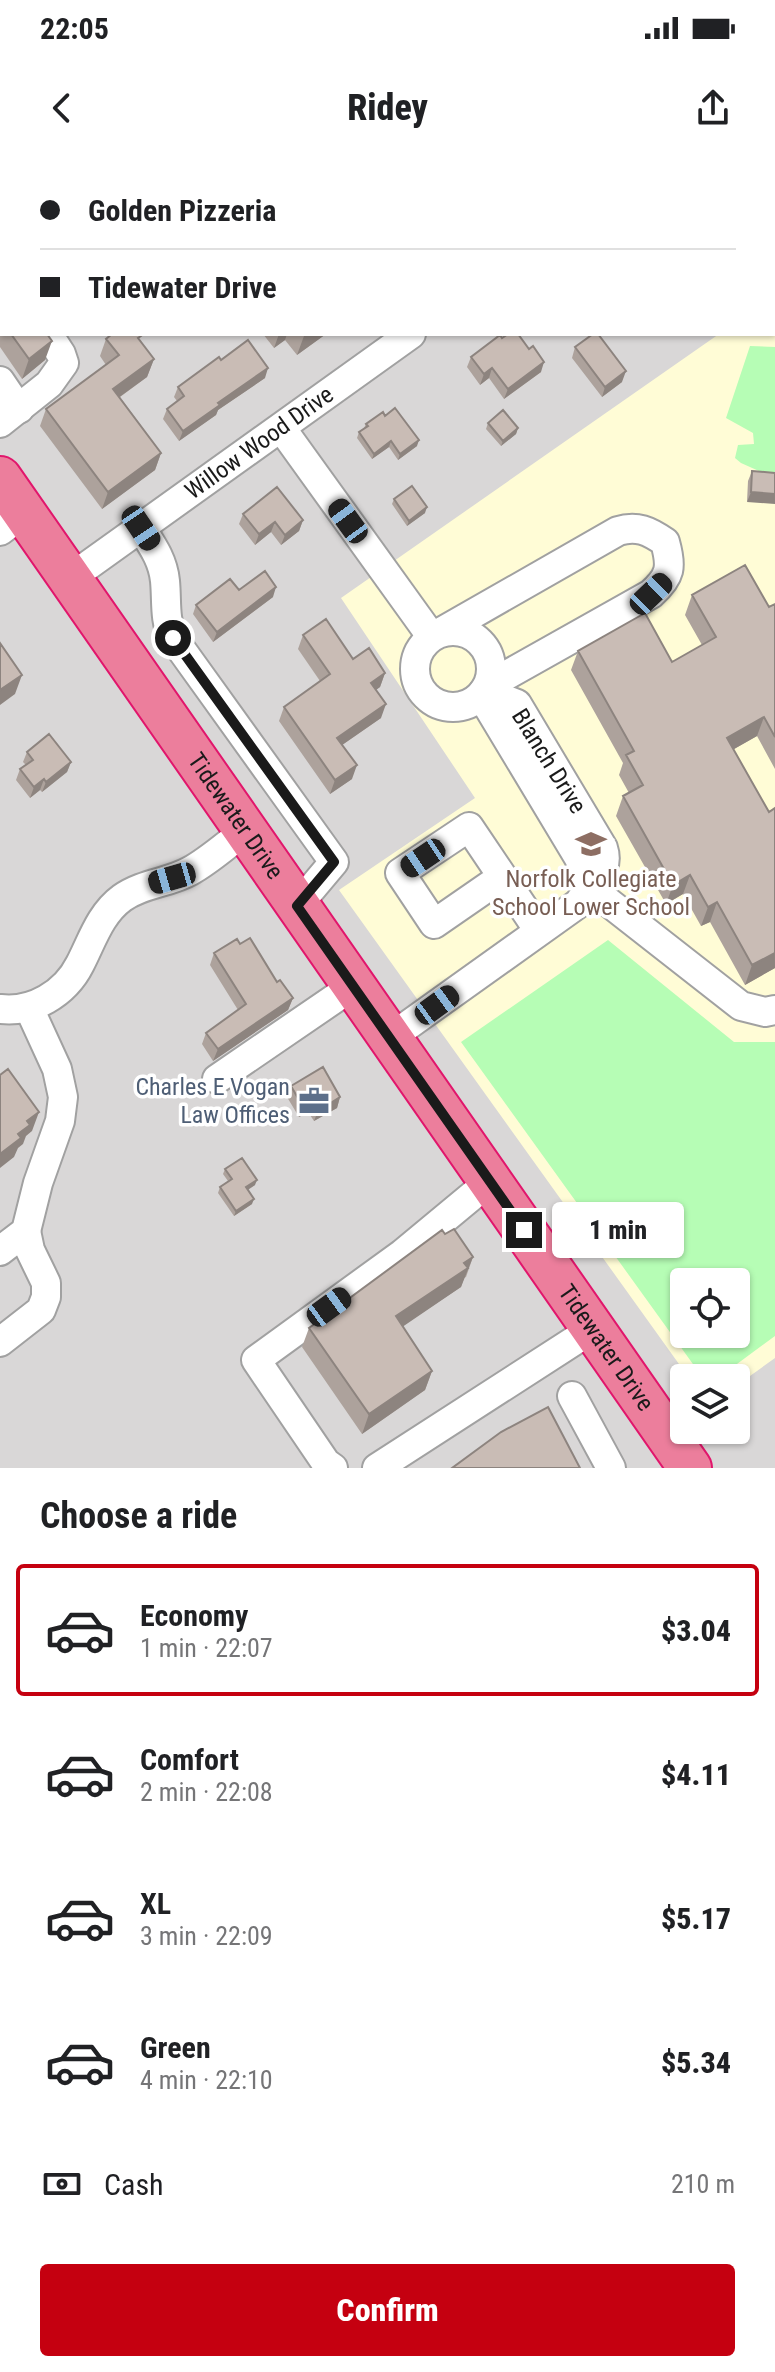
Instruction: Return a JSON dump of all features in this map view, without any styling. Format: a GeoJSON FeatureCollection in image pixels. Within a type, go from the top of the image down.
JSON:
{"type":"FeatureCollection","features":[{"type":"Feature","properties":{"kind":"highway","name":"Tidewater Drive"},"geometry":{"type":"LineString","coordinates":[[0,478],[12,522],[69,579],[690,1468]]}},
{"type":"Feature","properties":{"kind":"street"},"geometry":{"type":"LineString","coordinates":[[0,381],[9,416],[49,384],[64,363],[49,336]]}},
{"type":"Feature","properties":{"kind":"street","name":"Willow Wood Drive"},"geometry":{"type":"LineString","coordinates":[[69,579],[408,336]]}},
{"type":"Feature","properties":{"kind":"street"},"geometry":{"type":"LineString","coordinates":[[282,429],[437,634]]}},
{"type":"Feature","properties":{"kind":"street"},"geometry":{"type":"LineString","coordinates":[[141,528],[159,556],[165,581],[165,612],[173,638],[334,862],[297,906]]}},
{"type":"Feature","properties":{"kind":"street"},"geometry":{"type":"LineString","coordinates":[[628,528],[647,530],[665,542],[670,562],[664,582],[651,594],[485,690],[467,704],[443,706],[432,701],[417,683],[414,670],[416,657],[422,645],[437,634],[618,531],[628,528]]}},
{"type":"Feature","properties":{"kind":"street"},"geometry":{"type":"LineString","coordinates":[[437,634],[456,630],[469,633],[480,641],[491,664],[485,690]]}},
{"type":"Feature","properties":{"kind":"street","name":"Blanch Drive"},"geometry":{"type":"LineString","coordinates":[[485,690],[579,858],[589,887]]}},
{"type":"Feature","properties":{"kind":"street"},"geometry":{"type":"LineString","coordinates":[[0,1009],[29,1008],[51,997],[79,967],[104,918],[121,899],[145,886],[190,871],[245,831]]}},
{"type":"Feature","properties":{"kind":"street"},"geometry":{"type":"LineString","coordinates":[[502,877],[539,931]]}},
{"type":"Feature","properties":{"kind":"street"},"geometry":{"type":"LineString","coordinates":[[390,1038],[579,903],[589,887],[741,1006],[765,1012],[775,1010]]}},
{"type":"Feature","properties":{"kind":"street"},"geometry":{"type":"LineString","coordinates":[[217,1079],[353,986]]}},
{"type":"Feature","properties":{"kind":"street"},"geometry":{"type":"LineString","coordinates":[[0,1342],[41,1310],[46,1297],[46,1283],[30,1250],[26,1231],[38,1183],[60,1121],[63,1097],[57,1069],[29,1008]]}},
{"type":"Feature","properties":{"kind":"street"},"geometry":{"type":"LineString","coordinates":[[333,1468],[326,1463],[256,1360],[402,1254],[490,1181]]}},
{"type":"Feature","properties":{"kind":"street"},"geometry":{"type":"LineString","coordinates":[[0,1251],[26,1231]]}},
{"type":"Feature","properties":{"kind":"street"},"geometry":{"type":"LineString","coordinates":[[377,1468],[594,1328]]}},
{"type":"Feature","properties":{"kind":"street"},"geometry":{"type":"LineString","coordinates":[[572,1396],[611,1468]]}},
{"type":"Feature","properties":{"kind":"shaded area"},"geometry":{"type":"Polygon","coordinates":[[[0,336],[775,336],[775,1468],[0,1468],[0,336]]]}},
{"type":"Feature","properties":{"kind":"shaded area","name":"Norfolk Collegiate School Lower School"},"geometry":{"type":"Polygon","coordinates":[[[716,336],[775,336],[775,1358],[750,1376],[750,1364],[679,1364],[339,890],[475,798],[341,598],[716,336]]]}},
{"type":"Feature","properties":{"kind":"green space"},"geometry":{"type":"Polygon","coordinates":[[[750,346],[775,347],[775,478],[735,458],[738,445],[754,444],[753,433],[726,418],[750,346]]]}},
{"type":"Feature","properties":{"kind":"green space"},"geometry":{"type":"Polygon","coordinates":[[[608,940],[734,1042],[775,1042],[775,1336],[737,1364],[693,1364],[681,1348],[750,1348],[750,1268],[670,1268],[670,1332],[461,1042],[608,940]]]}},
{"type":"Feature","properties":{"kind":"building"},"geometry":{"type":"Polygon","coordinates":[[[12,336],[48,336],[52,341],[29,359],[12,336]]]}},
{"type":"Feature","properties":{"kind":"building"},"geometry":{"type":"Polygon","coordinates":[[[110,336],[141,336],[138,338],[154,359],[113,389],[161,453],[108,492],[46,409],[119,355],[106,339],[110,336]]]}},
{"type":"Feature","properties":{"kind":"building"},"geometry":{"type":"Polygon","coordinates":[[[499,336],[519,336],[529,349],[533,346],[544,362],[508,389],[492,368],[484,374],[471,357],[499,336]]]}},
{"type":"Feature","properties":{"kind":"building"},"geometry":{"type":"Polygon","coordinates":[[[590,336],[600,336],[626,371],[605,387],[575,347],[590,336]]]}},
{"type":"Feature","properties":{"kind":"building"},"geometry":{"type":"Polygon","coordinates":[[[248,340],[268,368],[183,431],[167,409],[184,396],[178,387],[248,340]]]}},
{"type":"Feature","properties":{"kind":"building"},"geometry":{"type":"Polygon","coordinates":[[[395,408],[419,440],[400,454],[391,441],[374,454],[359,432],[383,412],[385,416],[395,408]]]}},
{"type":"Feature","properties":{"kind":"building"},"geometry":{"type":"Polygon","coordinates":[[[503,410],[518,428],[503,441],[488,423],[503,410]]]}},
{"type":"Feature","properties":{"kind":"building"},"geometry":{"type":"Polygon","coordinates":[[[752,471],[775,473],[775,494],[751,492],[752,471]]]}},
{"type":"Feature","properties":{"kind":"building"},"geometry":{"type":"Polygon","coordinates":[[[412,486],[427,507],[409,521],[394,499],[412,486]]]}},
{"type":"Feature","properties":{"kind":"building"},"geometry":{"type":"Polygon","coordinates":[[[277,487],[303,520],[285,535],[275,522],[259,534],[243,514],[277,487]]]}},
{"type":"Feature","properties":{"kind":"building"},"geometry":{"type":"Polygon","coordinates":[[[745,565],[769,607],[775,604],[775,737],[764,717],[727,738],[769,812],[775,808],[775,953],[752,965],[717,902],[708,907],[690,875],[673,885],[623,796],[643,785],[626,755],[634,751],[578,651],[645,613],[672,662],[716,637],[692,595],[745,565]]]}},
{"type":"Feature","properties":{"kind":"building"},"geometry":{"type":"Polygon","coordinates":[[[265,571],[276,587],[217,632],[196,605],[230,579],[239,590],[265,571]]]}},
{"type":"Feature","properties":{"kind":"building"},"geometry":{"type":"Polygon","coordinates":[[[326,619],[353,659],[369,648],[385,673],[371,683],[386,704],[337,738],[357,765],[335,780],[284,707],[330,674],[303,635],[326,619]]]}},
{"type":"Feature","properties":{"kind":"building"},"geometry":{"type":"Polygon","coordinates":[[[0,643],[22,675],[0,690],[0,643]]]}},
{"type":"Feature","properties":{"kind":"building"},"geometry":{"type":"Polygon","coordinates":[[[49,734],[71,762],[46,782],[44,779],[34,787],[20,769],[33,760],[27,752],[49,734]]]}},
{"type":"Feature","properties":{"kind":"building"},"geometry":{"type":"Polygon","coordinates":[[[250,938],[277,982],[280,980],[293,998],[218,1049],[206,1033],[246,1004],[214,953],[237,939],[240,944],[250,938]]]}},
{"type":"Feature","properties":{"kind":"building"},"geometry":{"type":"Polygon","coordinates":[[[323,1067],[340,1097],[318,1111],[312,1102],[303,1107],[291,1086],[323,1067]]]}},
{"type":"Feature","properties":{"kind":"building"},"geometry":{"type":"Polygon","coordinates":[[[8,1069],[39,1112],[27,1121],[30,1125],[18,1134],[21,1138],[0,1154],[0,1075],[8,1069]]]}},
{"type":"Feature","properties":{"kind":"building"},"geometry":{"type":"Polygon","coordinates":[[[242,1158],[257,1180],[246,1187],[254,1199],[236,1211],[220,1187],[232,1179],[225,1169],[242,1158]]]}},
{"type":"Feature","properties":{"kind":"building"},"geometry":{"type":"Polygon","coordinates":[[[454,1229],[473,1257],[464,1263],[468,1268],[396,1316],[432,1371],[369,1414],[309,1328],[442,1230],[445,1234],[454,1229]]]}},
{"type":"Feature","properties":{"kind":"building"},"geometry":{"type":"Polygon","coordinates":[[[548,1407],[580,1468],[452,1468],[501,1432],[548,1407]]]}},
{"type":"Feature","properties":{"kind":"place","name":"Norfolk Collegiate School Lower School"},"geometry":{"type":"Point","coordinates":[591,844]}},
{"type":"Feature","properties":{"kind":"place","name":"Charles E Vogan Law Offices"},"geometry":{"type":"Point","coordinates":[314,1101]}},
{"type":"Feature","properties":{"kind":"route"},"geometry":{"type":"LineString","coordinates":[[173,638],[334,862],[297,906],[524,1230]]}}]}
